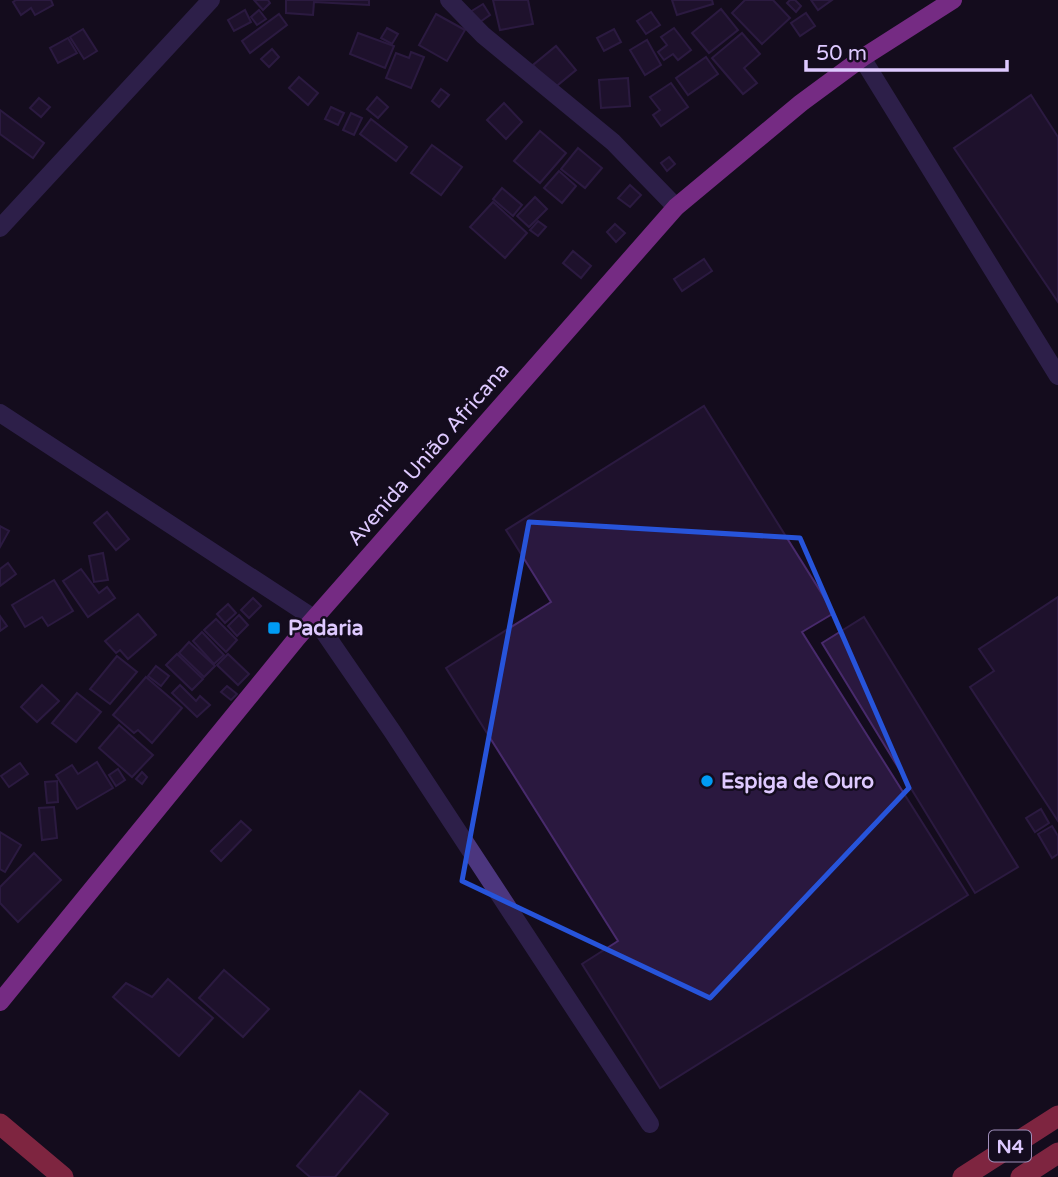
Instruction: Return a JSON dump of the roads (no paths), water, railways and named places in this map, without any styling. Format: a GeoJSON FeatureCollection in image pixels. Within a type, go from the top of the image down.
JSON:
{"type":"FeatureCollection","features":[{"type":"Feature","properties":{"kind":"highway","name":"N4"},"geometry":{"type":"LineString","coordinates":[[963,1177],[1058,1116]]}},
{"type":"Feature","properties":{"kind":"highway"},"geometry":{"type":"LineString","coordinates":[[0,1124],[47,1169],[63,1177]]}},
{"type":"Feature","properties":{"kind":"highway","name":"N4"},"geometry":{"type":"LineString","coordinates":[[1021,1177],[1058,1153]]}},
{"type":"Feature","properties":{"kind":"main road","name":"Avenida União Africana"},"geometry":{"type":"LineString","coordinates":[[0,1002],[315,619],[676,207],[800,103],[862,58],[953,0]]}},
{"type":"Feature","properties":{"kind":"street"},"geometry":{"type":"LineString","coordinates":[[0,228],[212,0]]}},
{"type":"Feature","properties":{"kind":"street"},"geometry":{"type":"LineString","coordinates":[[449,0],[483,35],[613,142],[676,207]]}},
{"type":"Feature","properties":{"kind":"street"},"geometry":{"type":"LineString","coordinates":[[862,58],[1058,376]]}},
{"type":"Feature","properties":{"kind":"street"},"geometry":{"type":"LineString","coordinates":[[0,413],[315,619],[393,731],[650,1124]]}},
{"type":"Feature","properties":{"kind":"place","name":"Padaria"},"geometry":{"type":"Point","coordinates":[274,628]}},
{"type":"Feature","properties":{"kind":"place","name":"Espiga de Ouro"},"geometry":{"type":"Point","coordinates":[707,781]}}]}
